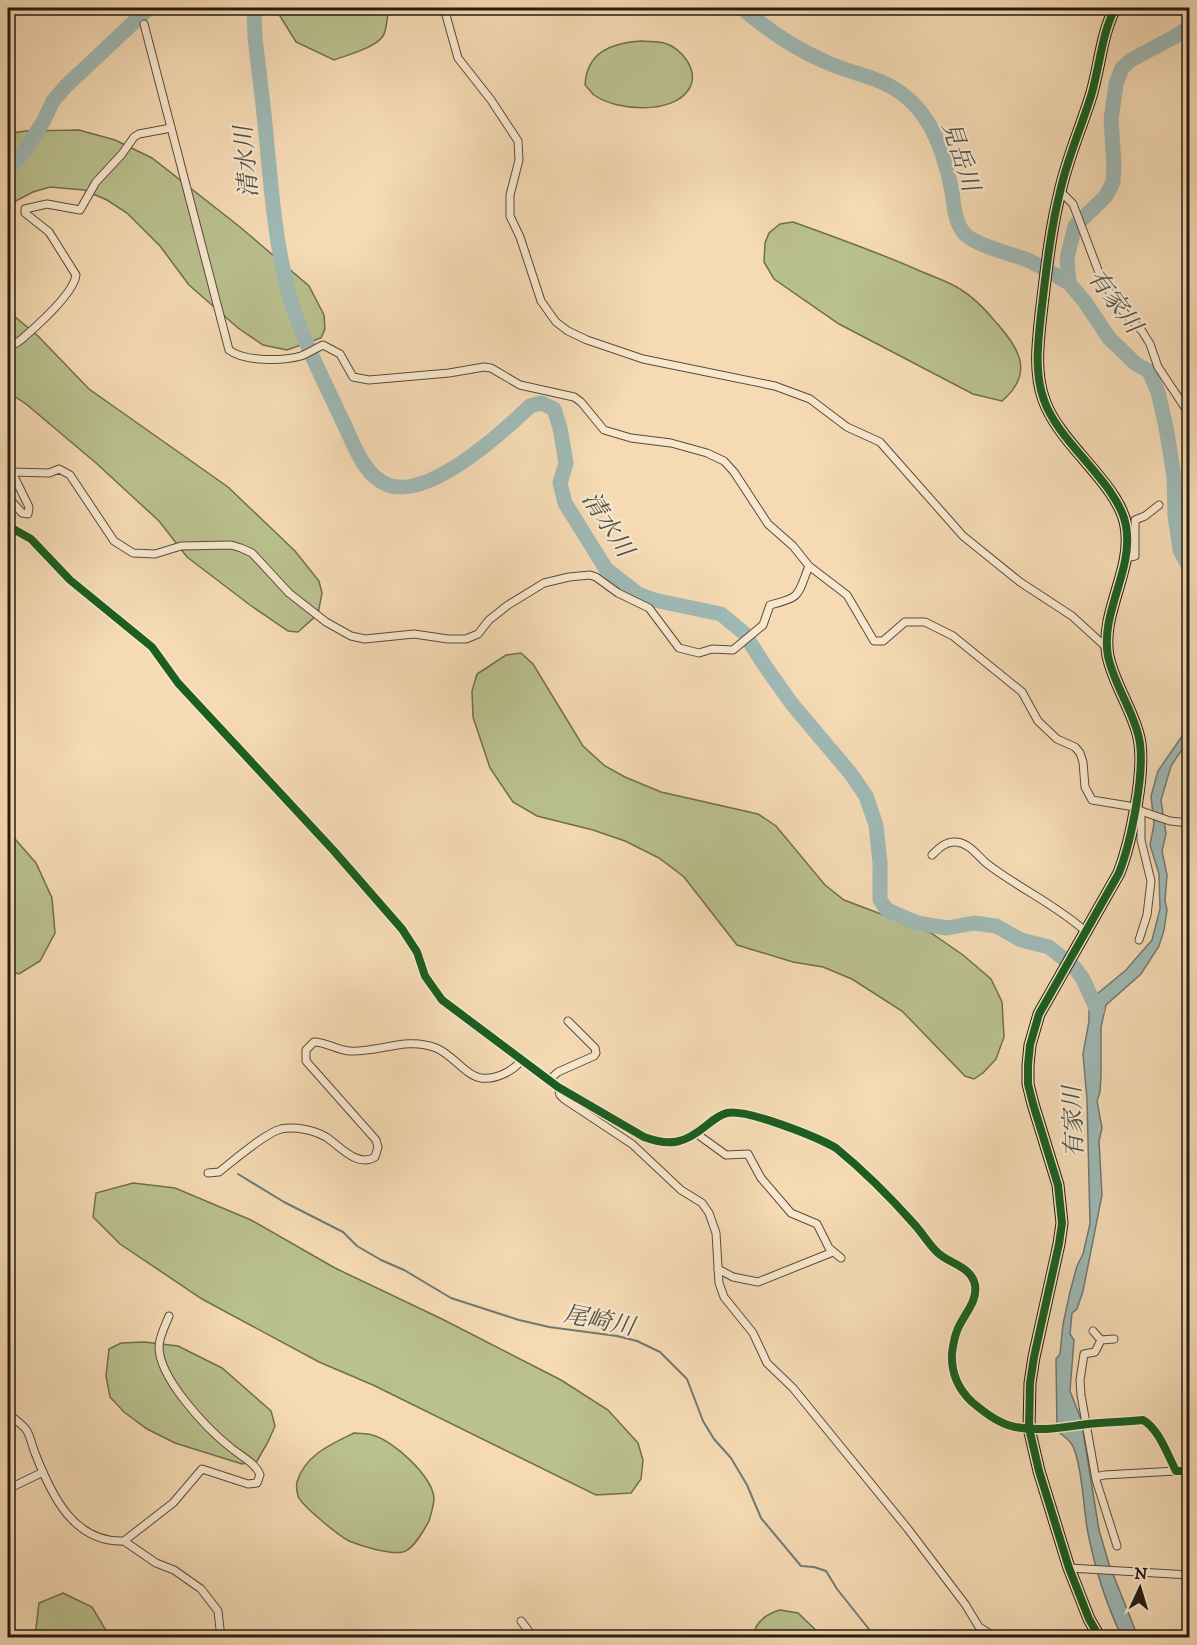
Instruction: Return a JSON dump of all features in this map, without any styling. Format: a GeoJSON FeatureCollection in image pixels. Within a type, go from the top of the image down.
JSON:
{"type":"FeatureCollection","features":[{"type":"Feature","properties":{"kind":"street"},"geometry":{"type":"LineString","coordinates":[[444,8],[458,58],[491,100],[518,141],[519,160],[510,195],[510,216],[520,237],[541,301],[556,322],[587,340],[643,359],[775,386],[810,399],[847,427],[880,442],[963,536],[1020,582],[1072,616],[1107,648]]}},
{"type":"Feature","properties":{"kind":"street"},"geometry":{"type":"LineString","coordinates":[[1115,8],[1106,28],[1092,94],[1060,191],[1048,256],[1038,350],[1043,400],[1060,430],[1116,500],[1127,526],[1126,558],[1109,626],[1107,648],[1111,668],[1139,738],[1141,840],[1151,880],[1147,915],[1138,940]]}},
{"type":"Feature","properties":{"kind":"street"},"geometry":{"type":"LineString","coordinates":[[144,24],[229,350],[234,354],[267,359],[301,356],[323,345],[340,354],[353,377],[359,380],[491,368],[519,385],[574,397],[581,402],[604,430],[631,438],[670,443],[707,453],[724,461],[734,471],[768,524],[793,546],[809,566],[847,595],[874,641],[883,641],[905,622],[925,622],[953,636],[1022,692],[1038,721],[1058,739],[1075,747],[1083,762],[1084,787],[1089,797],[1095,801],[1140,810],[1170,821],[1190,823]]}},
{"type":"Feature","properties":{"kind":"street"},"geometry":{"type":"LineString","coordinates":[[8,349],[22,340],[65,296],[76,281],[76,275],[49,232],[29,217],[25,209],[47,204],[80,210],[96,182],[134,137],[171,128]]}},
{"type":"Feature","properties":{"kind":"street"},"geometry":{"type":"LineString","coordinates":[[1060,191],[1073,204],[1101,278],[1119,307],[1142,331],[1150,344],[1158,367],[1190,415]]}},
{"type":"Feature","properties":{"kind":"street"},"geometry":{"type":"LineString","coordinates":[[8,464],[29,507],[28,514],[22,513],[8,497]]}},
{"type":"Feature","properties":{"kind":"street"},"geometry":{"type":"LineString","coordinates":[[13,472],[49,473],[59,469],[70,475],[114,541],[133,553],[155,554],[181,546],[231,545],[252,553],[289,593],[326,622],[351,636],[365,639],[414,634],[466,639],[478,634],[489,620],[508,605],[544,583],[590,575],[618,593],[649,608],[679,648],[699,653],[712,650],[733,650],[763,625],[770,605],[793,599],[798,593],[809,566]]}},
{"type":"Feature","properties":{"kind":"street"},"geometry":{"type":"LineString","coordinates":[[1126,558],[1135,556],[1135,520],[1145,516],[1159,505]]}},
{"type":"Feature","properties":{"kind":"street"},"geometry":{"type":"LineString","coordinates":[[8,526],[31,539],[70,580],[152,647],[178,683],[289,802],[402,929],[417,952],[425,976],[442,1000],[558,1087],[644,1137],[657,1142],[677,1143],[697,1134],[717,1117],[735,1112],[824,1141],[845,1155],[918,1228],[942,1257],[963,1267],[971,1276],[975,1285],[973,1302],[957,1330],[952,1362],[956,1379],[965,1395],[982,1411],[1016,1427],[1040,1430],[1143,1420],[1149,1424],[1176,1471]]}},
{"type":"Feature","properties":{"kind":"street"},"geometry":{"type":"LineString","coordinates":[[1100,1638],[1089,1619],[1075,1568],[1039,1471],[1029,1428],[1030,1383],[1034,1357],[1062,1223],[1058,1185],[1033,1104],[1028,1065],[1034,1027],[1057,979],[1119,873],[1140,810]]}},
{"type":"Feature","properties":{"kind":"street"},"geometry":{"type":"LineString","coordinates":[[932,855],[949,843],[965,844],[989,865],[1066,914],[1085,931]]}},
{"type":"Feature","properties":{"kind":"street"},"geometry":{"type":"LineString","coordinates":[[549,1080],[558,1072],[596,1053],[595,1047],[568,1021]]}},
{"type":"Feature","properties":{"kind":"street"},"geometry":{"type":"LineString","coordinates":[[208,1173],[219,1172],[276,1131],[291,1128],[318,1133],[354,1158],[367,1160],[375,1157],[378,1147],[376,1140],[306,1061],[306,1050],[314,1042],[351,1051],[401,1043],[424,1044],[446,1053],[471,1074],[481,1078],[511,1071],[522,1060]]}},
{"type":"Feature","properties":{"kind":"street"},"geometry":{"type":"LineString","coordinates":[[558,1087],[564,1099],[632,1144],[681,1190],[702,1203],[714,1222],[719,1283],[724,1297],[753,1333],[767,1363],[794,1388],[901,1521],[965,1604],[979,1627],[997,1638]]}},
{"type":"Feature","properties":{"kind":"street"},"geometry":{"type":"LineString","coordinates":[[697,1134],[726,1155],[748,1154],[762,1178],[791,1213],[817,1224],[833,1252],[841,1258]]}},
{"type":"Feature","properties":{"kind":"street"},"geometry":{"type":"LineString","coordinates":[[718,1269],[733,1277],[758,1282],[833,1252]]}},
{"type":"Feature","properties":{"kind":"street"},"geometry":{"type":"LineString","coordinates":[[124,1541],[173,1503],[202,1469],[248,1484],[257,1483],[259,1478],[256,1468],[228,1446],[208,1426],[169,1379],[159,1346],[169,1316]]}},
{"type":"Feature","properties":{"kind":"street"},"geometry":{"type":"LineString","coordinates":[[1093,1331],[1101,1340]]}},
{"type":"Feature","properties":{"kind":"street"},"geometry":{"type":"LineString","coordinates":[[1101,1340],[1114,1339]]}},
{"type":"Feature","properties":{"kind":"street"},"geometry":{"type":"LineString","coordinates":[[1101,1340],[1095,1352],[1084,1354],[1081,1370],[1081,1395],[1096,1477],[1117,1546]]}},
{"type":"Feature","properties":{"kind":"street"},"geometry":{"type":"LineString","coordinates":[[8,1412],[26,1428],[43,1473],[60,1506],[83,1530],[103,1540],[124,1541],[201,1588],[218,1611],[221,1638]]}},
{"type":"Feature","properties":{"kind":"street"},"geometry":{"type":"LineString","coordinates":[[1096,1477],[1190,1471]]}},
{"type":"Feature","properties":{"kind":"street"},"geometry":{"type":"LineString","coordinates":[[8,1490],[43,1473]]}},
{"type":"Feature","properties":{"kind":"street"},"geometry":{"type":"LineString","coordinates":[[1075,1568],[1190,1575]]}},
{"type":"Feature","properties":{"kind":"street"},"geometry":{"type":"LineString","coordinates":[[521,1621],[534,1638]]}},
{"type":"Feature","properties":{"kind":"green space"},"geometry":{"type":"Polygon","coordinates":[[[275,8],[389,8],[385,30],[379,40],[360,51],[334,60],[296,42],[275,8]]]}},
{"type":"Feature","properties":{"kind":"green space"},"geometry":{"type":"Polygon","coordinates":[[[641,41],[664,43],[677,49],[690,68],[692,82],[689,89],[670,103],[644,108],[616,104],[594,95],[585,85],[590,64],[596,57],[611,47],[641,41]]]}},
{"type":"Feature","properties":{"kind":"green space"},"geometry":{"type":"Polygon","coordinates":[[[79,130],[115,140],[152,158],[240,227],[309,286],[324,315],[325,329],[321,338],[287,350],[263,345],[238,328],[189,285],[160,246],[127,213],[107,200],[84,190],[50,187],[33,192],[8,205],[8,134],[25,131],[79,130]]]}},
{"type":"Feature","properties":{"kind":"green space"},"geometry":{"type":"Polygon","coordinates":[[[793,222],[903,263],[960,289],[978,303],[1003,330],[1016,350],[1021,370],[1012,390],[1002,401],[973,394],[839,324],[774,279],[764,262],[765,243],[769,233],[780,224],[793,222]]]}},
{"type":"Feature","properties":{"kind":"green space"},"geometry":{"type":"Polygon","coordinates":[[[8,311],[38,336],[89,389],[228,487],[295,551],[319,581],[322,593],[318,614],[298,632],[288,631],[250,605],[187,557],[159,521],[96,463],[26,404],[8,392],[8,311]]]}},
{"type":"Feature","properties":{"kind":"green space"},"geometry":{"type":"Polygon","coordinates":[[[521,653],[533,664],[583,746],[605,766],[661,792],[758,814],[776,826],[825,885],[844,900],[931,933],[963,955],[991,979],[1002,1002],[1004,1037],[996,1059],[974,1079],[965,1076],[902,1011],[852,979],[823,967],[793,962],[737,945],[684,877],[659,858],[625,841],[593,830],[537,816],[513,802],[490,768],[473,717],[472,691],[477,674],[506,655],[521,653]]]}},
{"type":"Feature","properties":{"kind":"green space"},"geometry":{"type":"Polygon","coordinates":[[[8,831],[36,863],[52,898],[55,933],[40,961],[19,974],[8,970],[8,831]]]}},
{"type":"Feature","properties":{"kind":"green space"},"geometry":{"type":"Polygon","coordinates":[[[133,1183],[175,1188],[251,1220],[335,1268],[444,1320],[561,1380],[608,1410],[638,1443],[643,1460],[641,1479],[631,1493],[596,1495],[373,1385],[319,1362],[202,1299],[120,1244],[93,1217],[96,1193],[133,1183]]]}},
{"type":"Feature","properties":{"kind":"green space"},"geometry":{"type":"Polygon","coordinates":[[[144,1342],[178,1346],[222,1368],[271,1411],[275,1426],[257,1461],[242,1464],[175,1443],[147,1429],[124,1412],[110,1397],[106,1376],[109,1349],[121,1343],[144,1342]]]}},
{"type":"Feature","properties":{"kind":"green space"},"geometry":{"type":"Polygon","coordinates":[[[354,1433],[370,1434],[381,1438],[400,1451],[419,1470],[432,1489],[434,1501],[429,1521],[415,1543],[403,1552],[383,1551],[349,1541],[321,1520],[298,1496],[297,1482],[306,1464],[320,1452],[354,1433]]]}},
{"type":"Feature","properties":{"kind":"green space"},"geometry":{"type":"Polygon","coordinates":[[[63,1593],[92,1607],[110,1637],[35,1637],[39,1603],[63,1593]]]}},
{"type":"Feature","properties":{"kind":"green space"},"geometry":{"type":"Polygon","coordinates":[[[780,1610],[798,1613],[823,1637],[753,1637],[762,1619],[780,1610]]]}},
{"type":"Feature","properties":{"kind":"water"},"geometry":{"type":"Polygon","coordinates":[[[1189,712],[1189,739],[1171,766],[1161,800],[1166,834],[1162,851],[1167,875],[1165,901],[1167,910],[1164,930],[1159,946],[1141,974],[1106,1005],[1101,1027],[1101,1075],[1097,1101],[1102,1128],[1099,1141],[1102,1195],[1083,1291],[1077,1309],[1072,1313],[1070,1334],[1074,1340],[1070,1391],[1081,1419],[1099,1530],[1109,1564],[1138,1637],[1122,1637],[1106,1598],[1093,1556],[1080,1471],[1074,1450],[1071,1443],[1057,1431],[1056,1359],[1060,1354],[1063,1324],[1070,1292],[1090,1224],[1087,1099],[1083,1054],[1089,1010],[1097,994],[1126,970],[1152,940],[1160,909],[1159,874],[1150,845],[1154,824],[1151,796],[1158,771],[1187,729],[1185,716],[1189,712]]]}},
{"type":"Feature","properties":{"kind":"waterway","name":"清水川"},"geometry":{"type":"LineString","coordinates":[[8,169],[22,155],[53,101],[66,86],[149,8]]}},
{"type":"Feature","properties":{"kind":"waterway","name":"清水川"},"geometry":{"type":"LineString","coordinates":[[254,8],[255,37],[273,203],[285,279],[295,314],[308,346],[356,450],[372,475],[388,485],[405,487],[424,483],[464,461],[530,406],[541,403],[554,409],[566,463],[560,483],[565,503],[606,569],[638,594],[654,600],[721,614],[744,633],[792,704],[851,774],[866,796],[876,825],[880,863],[880,900],[887,910],[917,923],[947,928],[974,923],[996,926],[1021,940],[1049,947],[1074,967],[1083,979],[1097,1010]]}},
{"type":"Feature","properties":{"kind":"waterway","name":"見岳川"},"geometry":{"type":"LineString","coordinates":[[742,8],[771,31],[815,57],[887,84],[905,96],[924,116],[937,140],[962,231],[977,242],[1031,261],[1069,283]]}},
{"type":"Feature","properties":{"kind":"waterway","name":"有家川"},"geometry":{"type":"LineString","coordinates":[[1190,26],[1131,60],[1122,68],[1116,84],[1111,120],[1113,182],[1106,196],[1075,226],[1067,258],[1069,283],[1109,338],[1136,364],[1149,371],[1158,392],[1174,476],[1175,516],[1180,550],[1190,569]]}},
{"type":"Feature","properties":{"kind":"waterway","name":"尾崎川"},"geometry":{"type":"LineString","coordinates":[[238,1174],[284,1202],[343,1232],[357,1246],[451,1298],[519,1320],[549,1327],[637,1341],[660,1352],[687,1379],[703,1421],[714,1439],[731,1458],[747,1485],[761,1518],[801,1566],[826,1571],[837,1589],[876,1638]]}},
{"type":"Feature","properties":{"kind":"cycle path"},"geometry":{"type":"LineString","coordinates":[[1100,1638],[1089,1619],[1069,1568],[1039,1471],[1029,1428],[1030,1383],[1034,1357],[1062,1223],[1058,1185],[1033,1104],[1028,1084],[1028,1065],[1030,1045],[1039,1014],[1119,873],[1132,825],[1141,768],[1139,738],[1111,667],[1107,640],[1112,607],[1125,559],[1126,526],[1121,510],[1112,495],[1052,416],[1041,390],[1038,368],[1041,314],[1057,207],[1066,168],[1091,96],[1107,29],[1115,8]]}},
{"type":"Feature","properties":{"kind":"cycle path"},"geometry":{"type":"LineString","coordinates":[[8,526],[31,539],[70,580],[152,647],[178,683],[334,851],[402,929],[417,952],[425,976],[442,1000],[558,1087],[644,1137],[662,1142],[677,1142],[692,1136],[721,1115],[737,1113],[766,1119],[836,1148],[887,1195],[938,1253],[965,1269],[973,1279],[974,1298],[959,1325],[952,1353],[956,1380],[972,1402],[998,1420],[1024,1428],[1052,1428],[1143,1420],[1158,1436],[1176,1471],[1190,1471]]}}]}
